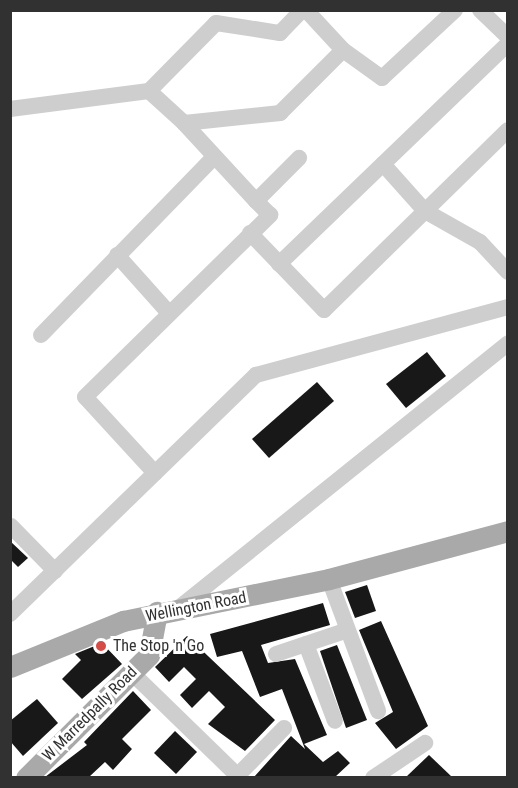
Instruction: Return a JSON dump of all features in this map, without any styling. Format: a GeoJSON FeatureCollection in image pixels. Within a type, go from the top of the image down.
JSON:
{"type":"FeatureCollection","features":[{"type":"Feature","properties":{"kind":"main road","name":"Wellington Road"},"geometry":{"type":"LineString","coordinates":[[10,667],[157,612],[329,579],[507,531]]}},
{"type":"Feature","properties":{"kind":"main road","name":"W Marredpally Road"},"geometry":{"type":"LineString","coordinates":[[26,777],[149,655],[157,612]]}},
{"type":"Feature","properties":{"kind":"street"},"geometry":{"type":"LineString","coordinates":[[10,109],[149,91],[216,23],[280,33],[304,10],[343,50],[382,78],[455,10]]}},
{"type":"Feature","properties":{"kind":"street"},"geometry":{"type":"LineString","coordinates":[[480,10],[507,37]]}},
{"type":"Feature","properties":{"kind":"street"},"geometry":{"type":"LineString","coordinates":[[279,264],[507,44]]}},
{"type":"Feature","properties":{"kind":"street"},"geometry":{"type":"LineString","coordinates":[[184,123],[280,113],[343,50]]}},
{"type":"Feature","properties":{"kind":"street"},"geometry":{"type":"LineString","coordinates":[[149,91],[184,123],[213,158],[270,215],[168,312],[85,397],[155,473]]}},
{"type":"Feature","properties":{"kind":"street"},"geometry":{"type":"LineString","coordinates":[[250,233],[324,310],[507,130]]}},
{"type":"Feature","properties":{"kind":"street"},"geometry":{"type":"LineString","coordinates":[[40,335],[213,158]]}},
{"type":"Feature","properties":{"kind":"street"},"geometry":{"type":"LineString","coordinates":[[256,201],[299,158]]}},
{"type":"Feature","properties":{"kind":"street"},"geometry":{"type":"LineString","coordinates":[[383,164],[425,211],[480,242],[507,272]]}},
{"type":"Feature","properties":{"kind":"street"},"geometry":{"type":"LineString","coordinates":[[117,255],[168,312]]}},
{"type":"Feature","properties":{"kind":"street"},"geometry":{"type":"LineString","coordinates":[[10,615],[256,375],[507,307]]}},
{"type":"Feature","properties":{"kind":"street"},"geometry":{"type":"LineString","coordinates":[[180,607],[507,343]]}},
{"type":"Feature","properties":{"kind":"street"},"geometry":{"type":"LineString","coordinates":[[11,526],[55,571]]}},
{"type":"Feature","properties":{"kind":"street"},"geometry":{"type":"LineString","coordinates":[[329,579],[345,631],[378,711]]}},
{"type":"Feature","properties":{"kind":"street"},"geometry":{"type":"LineString","coordinates":[[276,654],[345,631]]}},
{"type":"Feature","properties":{"kind":"street"},"geometry":{"type":"LineString","coordinates":[[306,644],[335,721]]}},
{"type":"Feature","properties":{"kind":"street"},"geometry":{"type":"LineString","coordinates":[[131,672],[240,775],[284,728]]}},
{"type":"Feature","properties":{"kind":"street"},"geometry":{"type":"LineString","coordinates":[[373,777],[425,743]]}},
{"type":"Feature","properties":{"kind":"building"},"geometry":{"type":"Polygon","coordinates":[[[427,352],[446,376],[406,408],[386,384],[427,352]]]}},
{"type":"Feature","properties":{"kind":"building"},"geometry":{"type":"Polygon","coordinates":[[[317,382],[334,401],[269,458],[252,439],[317,382]]]}},
{"type":"Feature","properties":{"kind":"building"},"geometry":{"type":"Polygon","coordinates":[[[10,541],[28,558],[18,567],[10,559],[10,541]]]}},
{"type":"Feature","properties":{"kind":"building"},"geometry":{"type":"Polygon","coordinates":[[[367,585],[376,611],[355,618],[345,592],[367,585]]]}},
{"type":"Feature","properties":{"kind":"building"},"geometry":{"type":"Polygon","coordinates":[[[323,603],[330,625],[261,645],[268,663],[295,659],[327,735],[304,744],[323,762],[338,751],[350,763],[335,777],[254,777],[291,736],[305,749],[282,689],[260,697],[242,651],[217,657],[210,634],[323,603]]]}},
{"type":"Feature","properties":{"kind":"building"},"geometry":{"type":"Polygon","coordinates":[[[381,621],[428,726],[396,749],[375,723],[393,712],[359,630],[381,621]]]}},
{"type":"Feature","properties":{"kind":"building"},"geometry":{"type":"Polygon","coordinates":[[[187,636],[275,720],[245,751],[208,724],[225,707],[209,691],[192,708],[180,695],[196,679],[184,667],[169,682],[155,667],[187,636]]]}},
{"type":"Feature","properties":{"kind":"building"},"geometry":{"type":"Polygon","coordinates":[[[102,643],[122,664],[82,699],[62,679],[81,660],[75,654],[102,643]]]}},
{"type":"Feature","properties":{"kind":"building"},"geometry":{"type":"Polygon","coordinates":[[[337,645],[367,720],[346,728],[320,651],[337,645]]]}},
{"type":"Feature","properties":{"kind":"building"},"geometry":{"type":"Polygon","coordinates":[[[133,691],[151,710],[122,739],[132,749],[113,770],[105,762],[89,777],[45,777],[87,745],[84,742],[133,691]]]}},
{"type":"Feature","properties":{"kind":"building"},"geometry":{"type":"Polygon","coordinates":[[[37,699],[58,723],[23,756],[10,741],[10,721],[37,699]]]}},
{"type":"Feature","properties":{"kind":"building"},"geometry":{"type":"Polygon","coordinates":[[[175,731],[197,752],[176,774],[154,753],[175,731]]]}},
{"type":"Feature","properties":{"kind":"building"},"geometry":{"type":"Polygon","coordinates":[[[429,755],[452,777],[406,777],[429,755]]]}},
{"type":"Feature","properties":{"kind":"place","name":"The Stop 'n Go"},"geometry":{"type":"Point","coordinates":[101,646]}}]}
